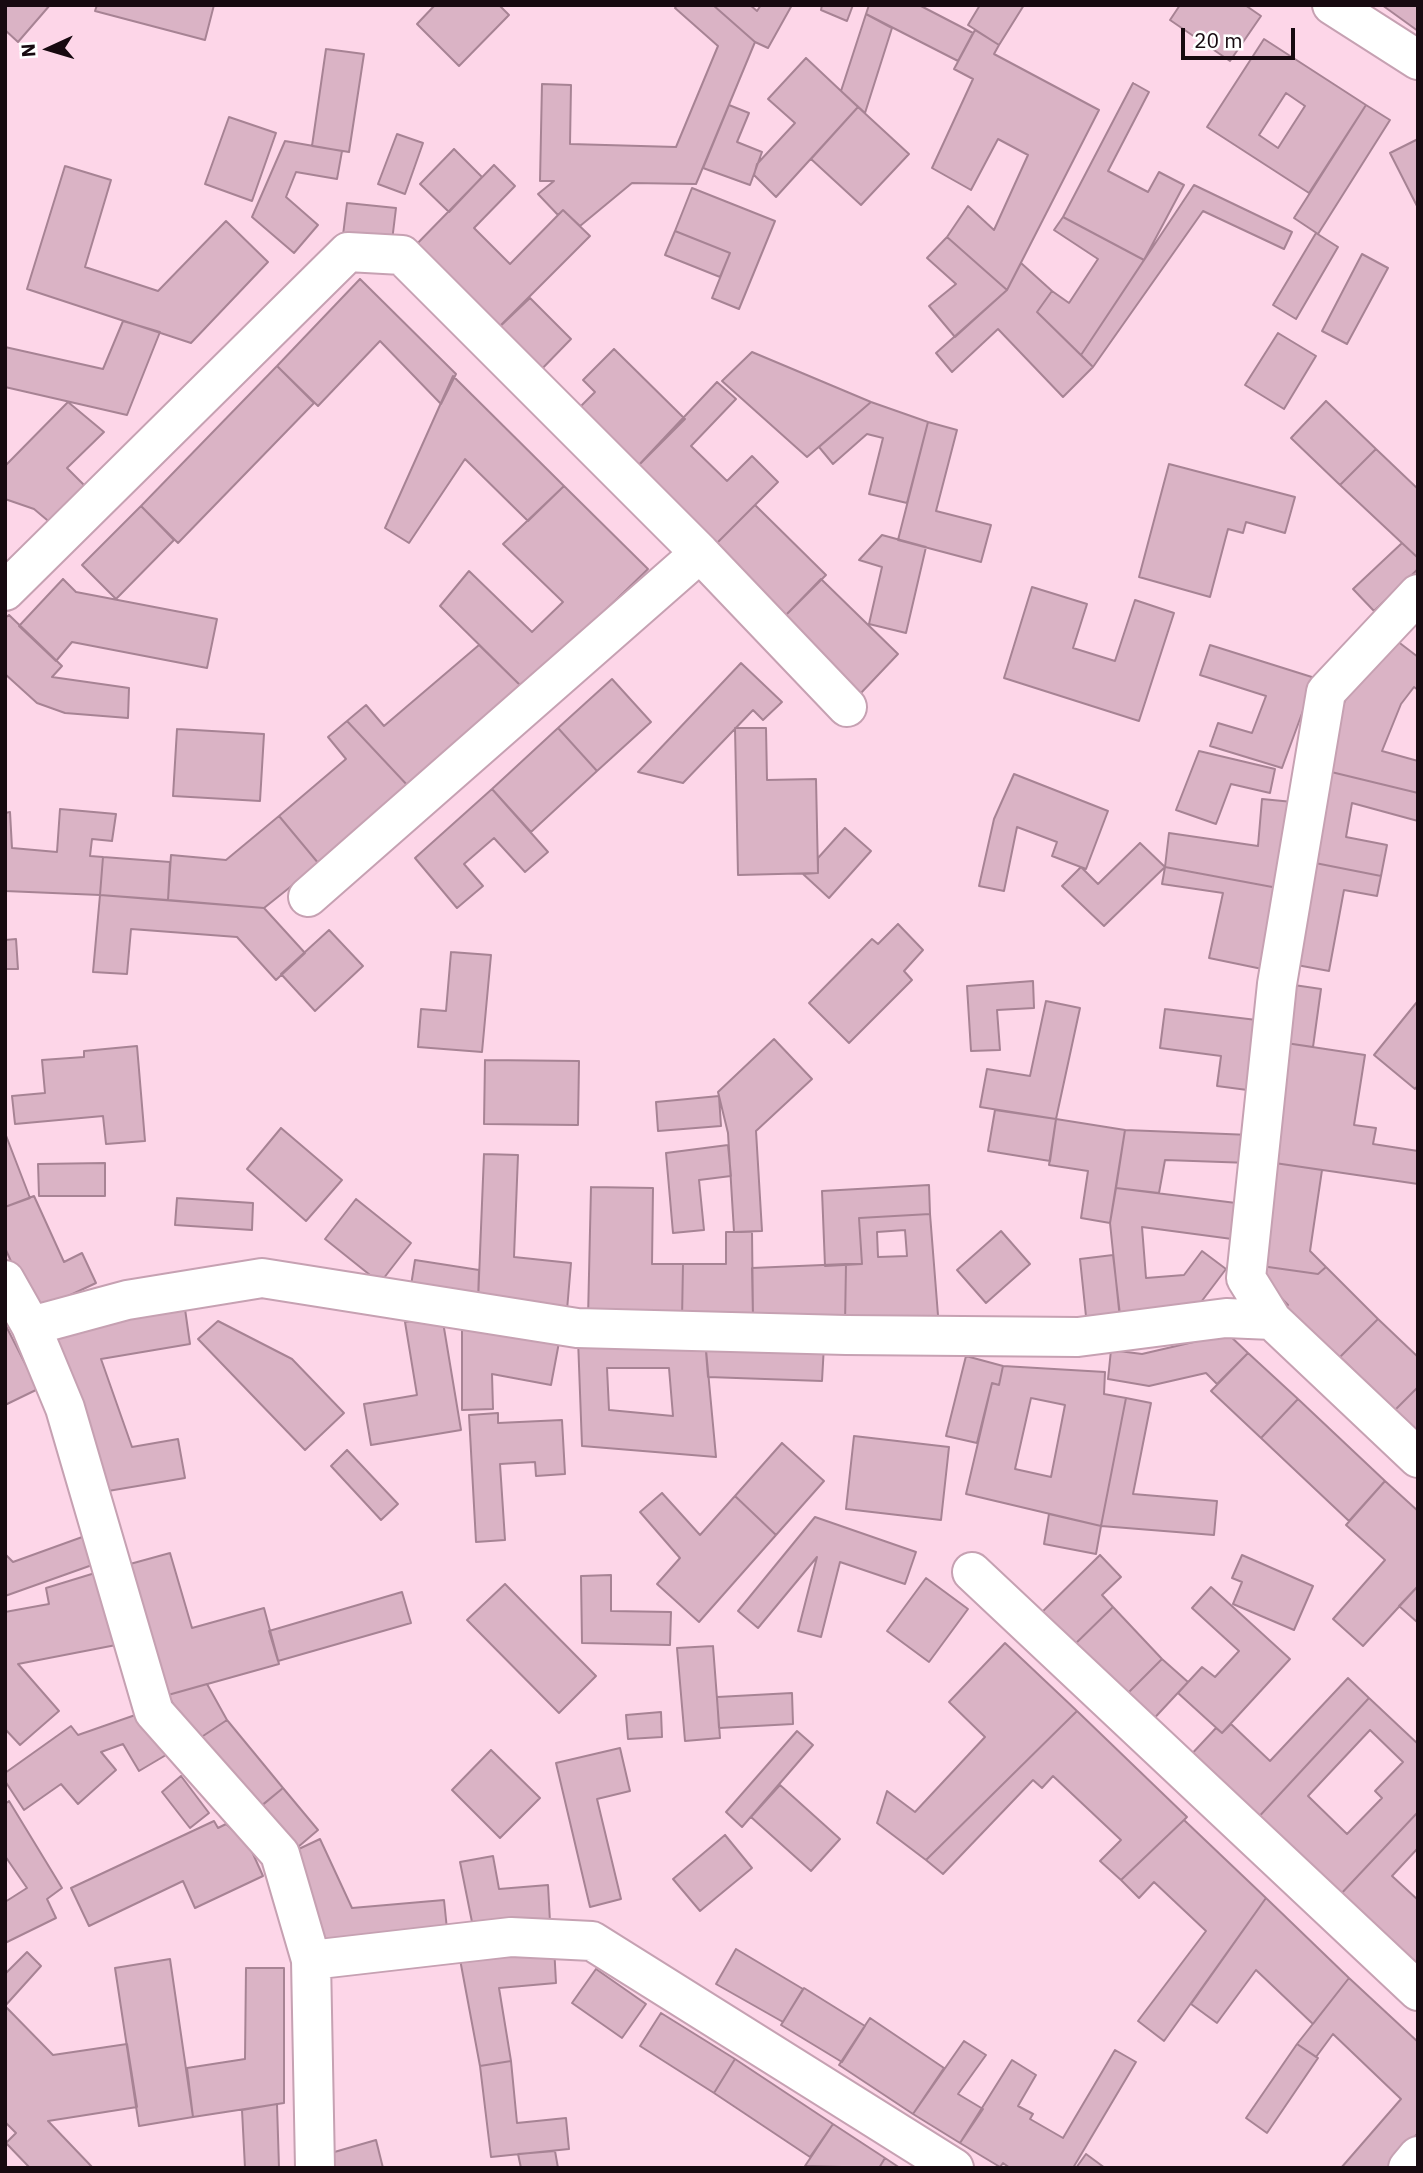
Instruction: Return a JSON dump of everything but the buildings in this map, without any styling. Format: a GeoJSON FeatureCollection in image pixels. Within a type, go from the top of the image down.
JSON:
{"type":"FeatureCollection","features":[{"type":"Feature","properties":{"kind":"street"},"geometry":{"type":"LineString","coordinates":[[1332,5],[1418,60]]}},
{"type":"Feature","properties":{"kind":"street"},"geometry":{"type":"LineString","coordinates":[[5,591],[348,252],[401,255],[700,553],[847,707]]}},
{"type":"Feature","properties":{"kind":"street"},"geometry":{"type":"LineString","coordinates":[[308,897],[700,553]]}},
{"type":"Feature","properties":{"kind":"street"},"geometry":{"type":"LineString","coordinates":[[1418,594],[1326,692],[1277,984],[1246,1278],[1272,1320],[1418,1458]]}},
{"type":"Feature","properties":{"kind":"street"},"geometry":{"type":"LineString","coordinates":[[31,1326],[127,1300],[262,1278],[577,1328],[846,1335],[1078,1336],[1226,1318],[1272,1320]]}},
{"type":"Feature","properties":{"kind":"street"},"geometry":{"type":"LineString","coordinates":[[5,1280],[31,1326],[65,1408],[155,1712],[280,1854],[311,1960],[316,2168]]}},
{"type":"Feature","properties":{"kind":"street"},"geometry":{"type":"LineString","coordinates":[[972,1572],[1418,1991]]}},
{"type":"Feature","properties":{"kind":"street"},"geometry":{"type":"LineString","coordinates":[[311,1960],[511,1937],[592,1941],[954,2168]]}},
{"type":"Feature","properties":{"kind":"street"},"geometry":{"type":"LineString","coordinates":[[1408,2168],[1418,2156]]}}]}
